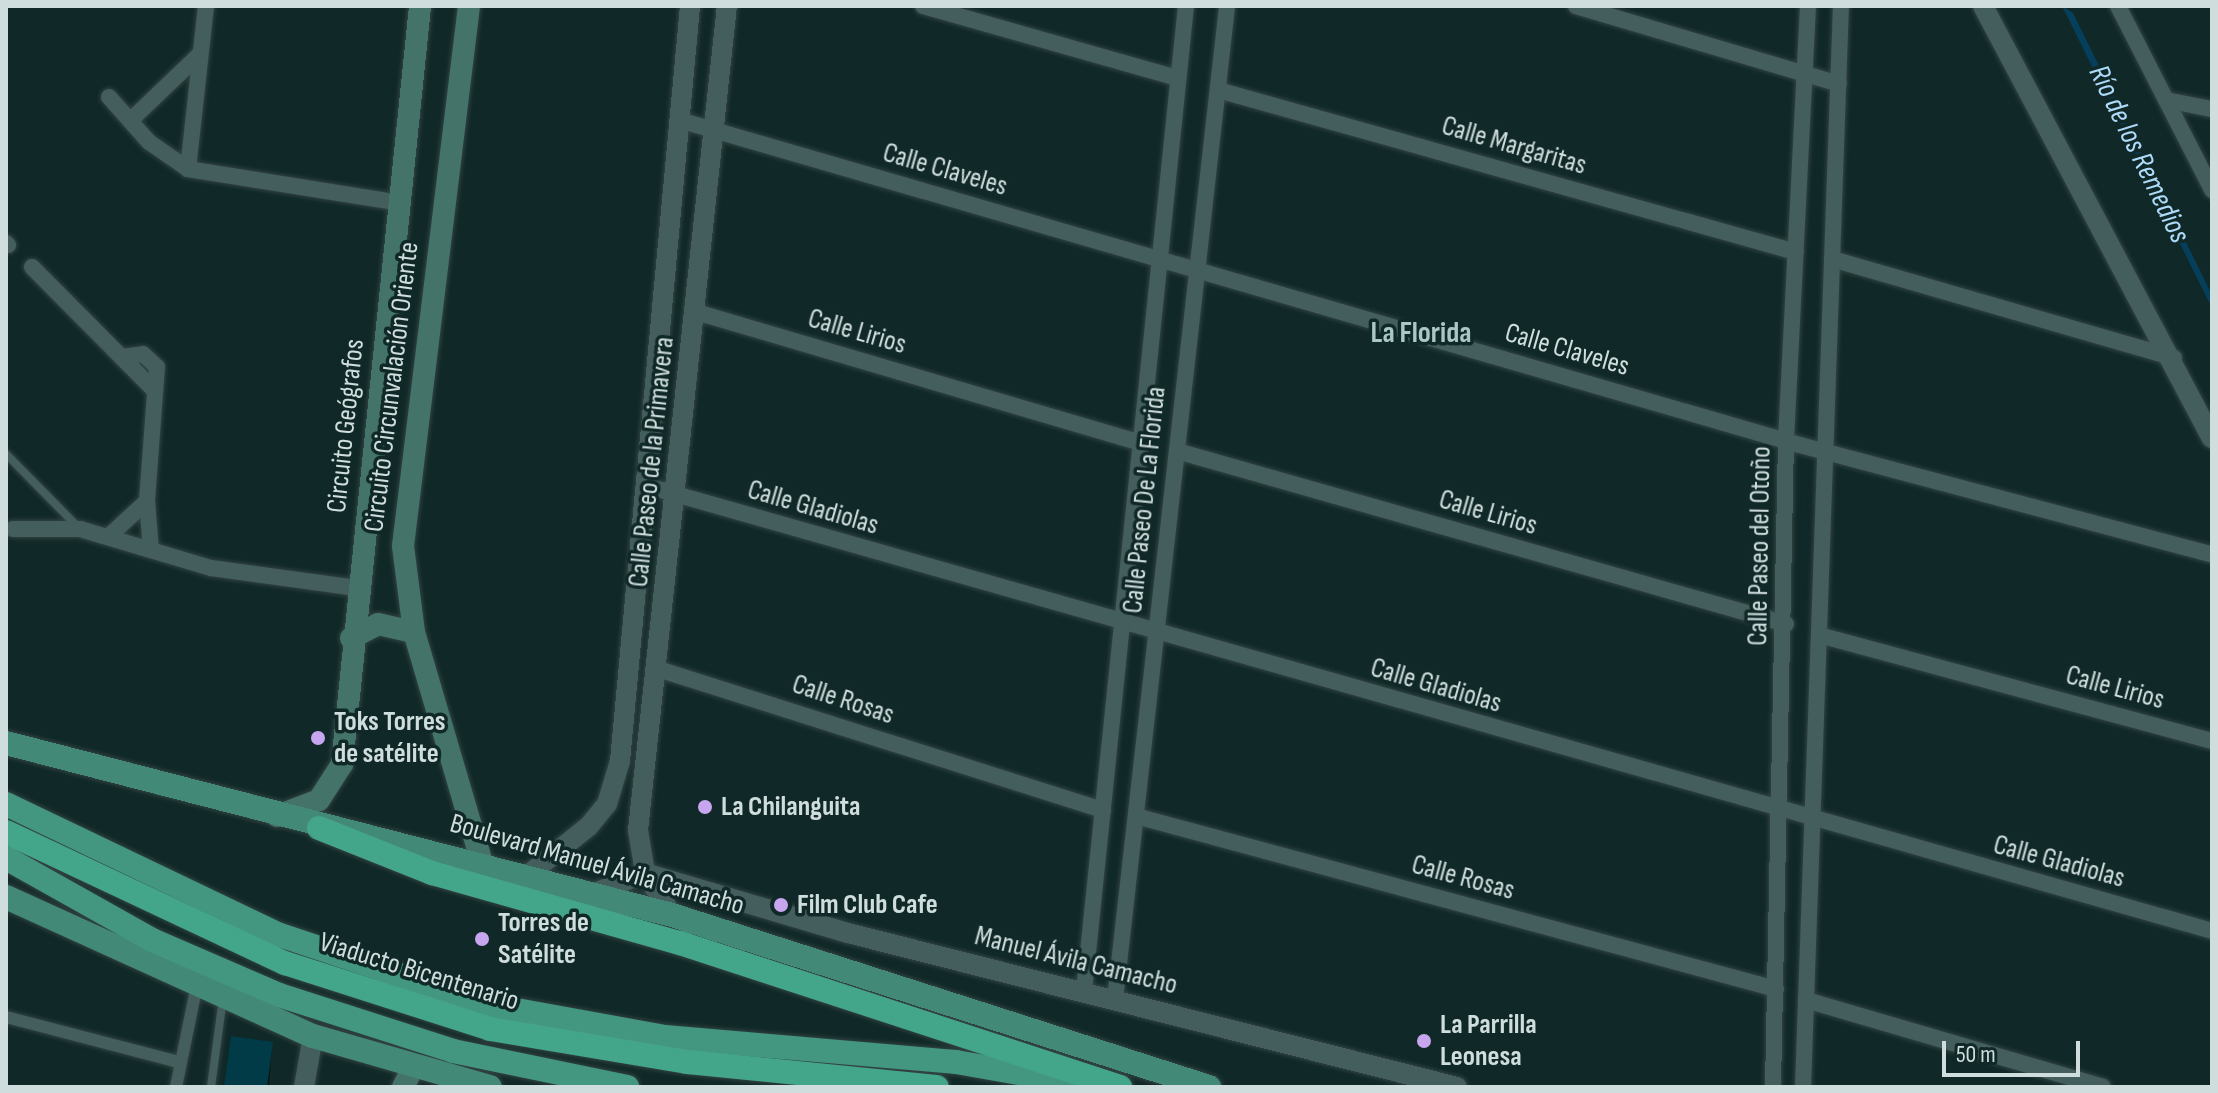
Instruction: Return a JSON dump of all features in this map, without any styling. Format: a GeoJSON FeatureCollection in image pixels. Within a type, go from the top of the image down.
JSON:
{"type":"FeatureCollection","features":[{"type":"Feature","properties":{"kind":"highway"},"geometry":{"type":"LineString","coordinates":[[6,804],[280,935],[489,1005],[665,1037],[956,1062],[1098,1087]]}},
{"type":"Feature","properties":{"kind":"highway"},"geometry":{"type":"LineString","coordinates":[[319,828],[432,873],[680,943],[1120,1087]]}},
{"type":"Feature","properties":{"kind":"highway","name":"Viaducto Bicentenario"},"geometry":{"type":"LineString","coordinates":[[6,832],[285,963],[490,1029],[687,1062],[937,1087]]}},
{"type":"Feature","properties":{"kind":"highway"},"geometry":{"type":"LineString","coordinates":[[6,858],[152,940],[279,995],[453,1051],[627,1087]]}},
{"type":"Feature","properties":{"kind":"main road","name":"Circuito Geógrafos"},"geometry":{"type":"LineString","coordinates":[[277,816],[319,800],[335,781],[401,203],[420,6]]}},
{"type":"Feature","properties":{"kind":"main road","name":"Circuito Circunvalación Oriente"},"geometry":{"type":"LineString","coordinates":[[469,6],[403,546],[414,632],[482,863]]}},
{"type":"Feature","properties":{"kind":"main road"},"geometry":{"type":"LineString","coordinates":[[363,546],[383,553],[403,546]]}},
{"type":"Feature","properties":{"kind":"main road"},"geometry":{"type":"LineString","coordinates":[[351,638],[378,624],[414,632]]}},
{"type":"Feature","properties":{"kind":"main road","name":"Boulevard Manuel Ávila Camacho"},"geometry":{"type":"LineString","coordinates":[[6,743],[319,828],[401,840],[672,915],[1209,1087]]}},
{"type":"Feature","properties":{"kind":"main road"},"geometry":{"type":"LineString","coordinates":[[6,897],[408,1078],[487,1087]]}},
{"type":"Feature","properties":{"kind":"street"},"geometry":{"type":"LineString","coordinates":[[188,169],[206,6]]}},
{"type":"Feature","properties":{"kind":"street","name":"Calle Paseo de la Primavera"},"geometry":{"type":"LineString","coordinates":[[528,875],[589,826],[615,782],[647,486],[690,6]]}},
{"type":"Feature","properties":{"kind":"street","name":"Calle Paseo de la Primavera"},"geometry":{"type":"LineString","coordinates":[[672,915],[645,873],[638,830],[677,496],[727,6]]}},
{"type":"Feature","properties":{"kind":"street"},"geometry":{"type":"LineString","coordinates":[[923,6],[1178,78]]}},
{"type":"Feature","properties":{"kind":"street","name":"Calle Paseo De La Florida"},"geometry":{"type":"LineString","coordinates":[[1084,991],[1186,6]]}},
{"type":"Feature","properties":{"kind":"street","name":"Calle Paseo De La Florida"},"geometry":{"type":"LineString","coordinates":[[1115,999],[1227,6]]}},
{"type":"Feature","properties":{"kind":"street"},"geometry":{"type":"LineString","coordinates":[[1576,6],[1839,84]]}},
{"type":"Feature","properties":{"kind":"street","name":"Calle Paseo del Otoño"},"geometry":{"type":"LineString","coordinates":[[1773,1087],[1786,624],[1786,440],[1808,6]]}},
{"type":"Feature","properties":{"kind":"street"},"geometry":{"type":"LineString","coordinates":[[1803,1087],[1841,6]]}},
{"type":"Feature","properties":{"kind":"street"},"geometry":{"type":"LineString","coordinates":[[1983,6],[2174,358],[2212,438]]}},
{"type":"Feature","properties":{"kind":"street"},"geometry":{"type":"LineString","coordinates":[[2118,6],[2212,190]]}},
{"type":"Feature","properties":{"kind":"street"},"geometry":{"type":"LineString","coordinates":[[133,118],[200,54]]}},
{"type":"Feature","properties":{"kind":"street","name":"Calle Margaritas"},"geometry":{"type":"LineString","coordinates":[[1218,90],[1796,252]]}},
{"type":"Feature","properties":{"kind":"street"},"geometry":{"type":"LineString","coordinates":[[109,97],[133,118],[149,142],[188,169],[401,203]]}},
{"type":"Feature","properties":{"kind":"street"},"geometry":{"type":"LineString","coordinates":[[2166,100],[2212,109]]}},
{"type":"Feature","properties":{"kind":"street","name":"Calle Claveles"},"geometry":{"type":"LineString","coordinates":[[679,120],[1786,440],[2212,555]]}},
{"type":"Feature","properties":{"kind":"street"},"geometry":{"type":"LineString","coordinates":[[1832,259],[2174,358]]}},
{"type":"Feature","properties":{"kind":"street"},"geometry":{"type":"LineString","coordinates":[[32,267],[154,390]]}},
{"type":"Feature","properties":{"kind":"street","name":"Calle Lirios"},"geometry":{"type":"LineString","coordinates":[[696,312],[1141,443]]}},
{"type":"Feature","properties":{"kind":"street"},"geometry":{"type":"LineString","coordinates":[[122,357],[154,359],[147,501],[151,550]]}},
{"type":"Feature","properties":{"kind":"street","name":"Calle Lirios"},"geometry":{"type":"LineString","coordinates":[[1177,451],[1786,624]]}},
{"type":"Feature","properties":{"kind":"street","name":"Calle Gladiolas"},"geometry":{"type":"LineString","coordinates":[[647,486],[1810,822],[2212,931]]}},
{"type":"Feature","properties":{"kind":"street"},"geometry":{"type":"LineString","coordinates":[[108,537],[147,501]]}},
{"type":"Feature","properties":{"kind":"street"},"geometry":{"type":"LineString","coordinates":[[13,529],[80,529],[251,576],[357,588]]}},
{"type":"Feature","properties":{"kind":"street","name":"Calle Lirios"},"geometry":{"type":"LineString","coordinates":[[1819,635],[2212,741]]}},
{"type":"Feature","properties":{"kind":"street","name":"Calle Rosas"},"geometry":{"type":"LineString","coordinates":[[658,669],[1103,810]]}},
{"type":"Feature","properties":{"kind":"street","name":"Calle Rosas"},"geometry":{"type":"LineString","coordinates":[[1136,816],[1776,989]]}},
{"type":"Feature","properties":{"kind":"street"},"geometry":{"type":"LineString","coordinates":[[592,894],[645,873]]}},
{"type":"Feature","properties":{"kind":"street","name":"Manuel Ávila Camacho"},"geometry":{"type":"LineString","coordinates":[[645,873],[848,933],[1457,1087]]}},
{"type":"Feature","properties":{"kind":"street"},"geometry":{"type":"LineString","coordinates":[[176,1087],[197,985]]}},
{"type":"Feature","properties":{"kind":"street"},"geometry":{"type":"LineString","coordinates":[[1806,1000],[2103,1087]]}},
{"type":"Feature","properties":{"kind":"street"},"geometry":{"type":"LineString","coordinates":[[6,1017],[179,1062]]}},
{"type":"Feature","properties":{"kind":"street"},"geometry":{"type":"LineString","coordinates":[[304,1087],[313,1036]]}},
{"type":"Feature","properties":{"kind":"lane"},"geometry":{"type":"LineString","coordinates":[[6,454],[80,529]]}},
{"type":"Feature","properties":{"kind":"lane"},"geometry":{"type":"LineString","coordinates":[[211,1087],[223,997]]}},
{"type":"Feature","properties":{"kind":"water","name":"Río de los Remedios"},"geometry":{"type":"Polygon","coordinates":[[[2062,6],[2073,13],[2212,295],[2212,308],[2062,6]]]}},
{"type":"Feature","properties":{"kind":"building"},"geometry":{"type":"Polygon","coordinates":[[[231,1036],[273,1042],[267,1087],[224,1087],[231,1036]]]}},
{"type":"Feature","properties":{"kind":"place","name":"Toks Torres de satélite"},"geometry":{"type":"Point","coordinates":[318,738]}},
{"type":"Feature","properties":{"kind":"place","name":"La Chilanguita"},"geometry":{"type":"Point","coordinates":[705,807]}},
{"type":"Feature","properties":{"kind":"place","name":"Film Club Cafe"},"geometry":{"type":"Point","coordinates":[781,905]}},
{"type":"Feature","properties":{"kind":"place","name":"Torres de Satélite"},"geometry":{"type":"Point","coordinates":[482,939]}},
{"type":"Feature","properties":{"kind":"place","name":"La Parrilla Leonesa"},"geometry":{"type":"Point","coordinates":[1424,1041]}},
{"type":"Feature","properties":{"kind":"district","name":"La Florida"},"geometry":{"type":"Point","coordinates":[1421,333]}}]}
